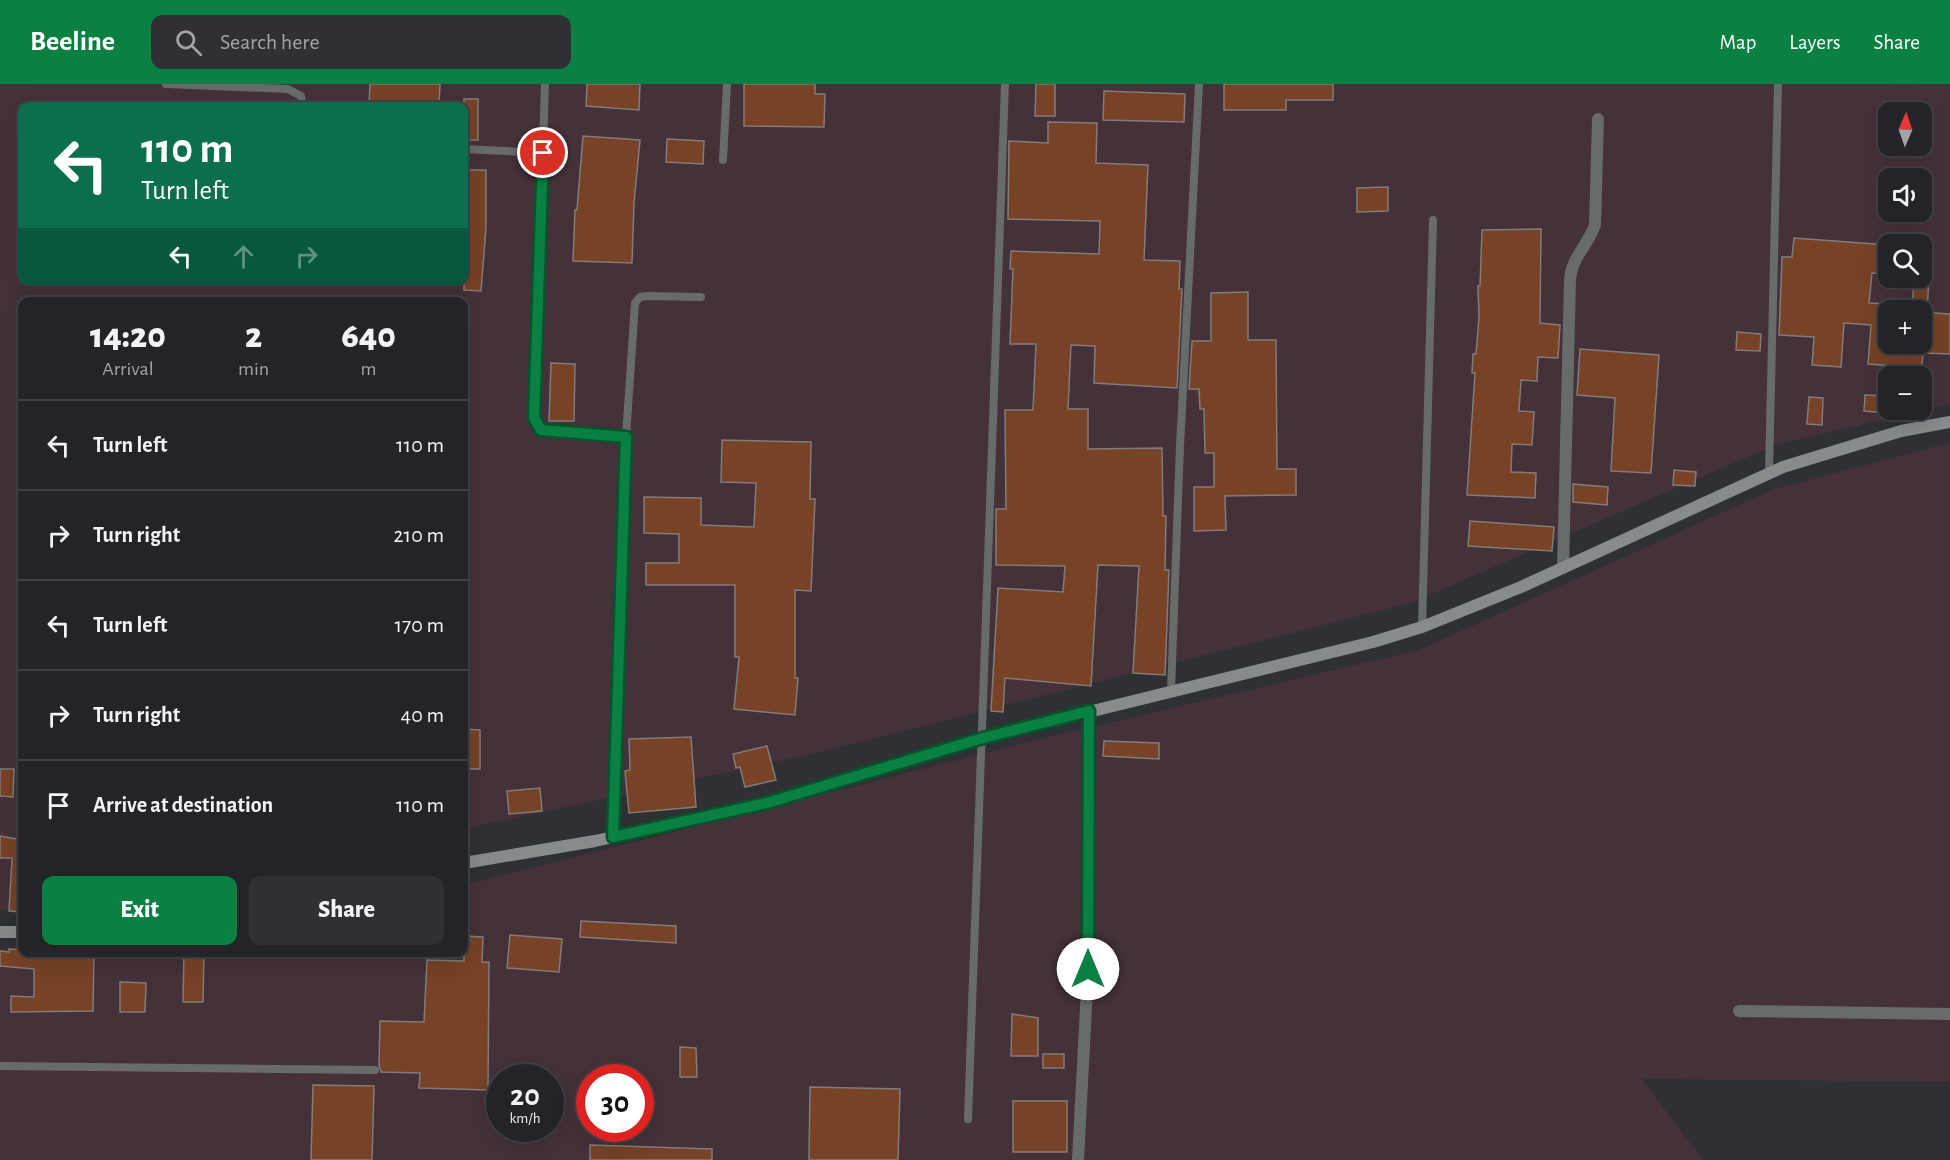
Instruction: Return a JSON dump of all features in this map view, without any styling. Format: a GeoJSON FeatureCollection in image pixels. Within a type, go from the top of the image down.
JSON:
{"type":"FeatureCollection","features":[{"type":"Feature","properties":{"kind":"street"},"geometry":{"type":"LineString","coordinates":[[1563,568],[1571,263],[1590,238],[1595,225],[1598,119]]}},
{"type":"Feature","properties":{"kind":"street"},"geometry":{"type":"LineString","coordinates":[[468,862],[613,837],[767,803],[983,738],[1373,642],[1422,627],[1563,568],[1769,473],[1901,431],[1950,422]]}},
{"type":"Feature","properties":{"kind":"street"},"geometry":{"type":"LineString","coordinates":[[1078,1160],[1088,969],[1089,711]]}},
{"type":"Feature","properties":{"kind":"street"},"geometry":{"type":"LineString","coordinates":[[0,932],[18,932]]}},
{"type":"Feature","properties":{"kind":"street"},"geometry":{"type":"LineString","coordinates":[[1739,1011],[1950,1014]]}},
{"type":"Feature","properties":{"kind":"lane"},"geometry":{"type":"LineString","coordinates":[[166,84],[288,89],[302,96],[303,102]]}},
{"type":"Feature","properties":{"kind":"lane"},"geometry":{"type":"LineString","coordinates":[[545,84],[534,418],[541,430],[626,437]]}},
{"type":"Feature","properties":{"kind":"lane"},"geometry":{"type":"LineString","coordinates":[[723,160],[727,84]]}},
{"type":"Feature","properties":{"kind":"lane"},"geometry":{"type":"LineString","coordinates":[[968,1119],[1005,84]]}},
{"type":"Feature","properties":{"kind":"lane"},"geometry":{"type":"LineString","coordinates":[[1171,692],[1180,446],[1199,84]]}},
{"type":"Feature","properties":{"kind":"lane"},"geometry":{"type":"LineString","coordinates":[[1769,473],[1778,84]]}},
{"type":"Feature","properties":{"kind":"lane"},"geometry":{"type":"LineString","coordinates":[[468,149],[543,153]]}},
{"type":"Feature","properties":{"kind":"lane"},"geometry":{"type":"LineString","coordinates":[[1422,627],[1433,220]]}},
{"type":"Feature","properties":{"kind":"lane"},"geometry":{"type":"LineString","coordinates":[[613,837],[626,437],[635,303],[639,297],[646,296],[701,297]]}},
{"type":"Feature","properties":{"kind":"lane"},"geometry":{"type":"LineString","coordinates":[[0,1066],[375,1070]]}},
{"type":"Feature","properties":{"kind":"shaded area"},"geometry":{"type":"Polygon","coordinates":[[[0,84],[1950,84],[1950,404],[1932,408],[1932,366],[1878,366],[1878,420],[1882,420],[1775,445],[1411,603],[816,753],[468,828],[468,297],[18,297],[18,911],[0,910],[0,84]]]}},
{"type":"Feature","properties":{"kind":"shaded area"},"geometry":{"type":"Polygon","coordinates":[[[1950,443],[1950,1082],[1642,1079],[1703,1160],[0,1160],[0,949],[18,947],[18,957],[468,957],[468,884],[1045,738],[1419,650],[1774,489],[1950,443]]]}},
{"type":"Feature","properties":{"kind":"building"},"geometry":{"type":"Polygon","coordinates":[[[370,84],[440,84],[439,102],[369,102],[370,84]]]}},
{"type":"Feature","properties":{"kind":"building"},"geometry":{"type":"Polygon","coordinates":[[[587,84],[640,84],[639,110],[586,106],[587,84]]]}},
{"type":"Feature","properties":{"kind":"building"},"geometry":{"type":"Polygon","coordinates":[[[744,84],[815,84],[815,94],[825,94],[824,127],[744,126],[744,84]]]}},
{"type":"Feature","properties":{"kind":"building"},"geometry":{"type":"Polygon","coordinates":[[[1036,84],[1055,84],[1055,116],[1035,116],[1036,84]]]}},
{"type":"Feature","properties":{"kind":"building"},"geometry":{"type":"Polygon","coordinates":[[[1224,84],[1333,84],[1333,100],[1286,100],[1286,110],[1224,110],[1224,84]]]}},
{"type":"Feature","properties":{"kind":"building"},"geometry":{"type":"Polygon","coordinates":[[[1104,91],[1185,94],[1184,122],[1103,120],[1104,91]]]}},
{"type":"Feature","properties":{"kind":"building"},"geometry":{"type":"Polygon","coordinates":[[[464,99],[478,99],[478,140],[468,140],[468,102],[464,102],[464,99]]]}},
{"type":"Feature","properties":{"kind":"building"},"geometry":{"type":"Polygon","coordinates":[[[1048,122],[1097,123],[1096,163],[1148,165],[1144,260],[1180,261],[1179,289],[1182,289],[1177,388],[1094,383],[1095,346],[1071,345],[1068,409],[1088,409],[1088,449],[1162,448],[1163,516],[1166,516],[1165,570],[1169,570],[1165,675],[1133,673],[1139,566],[1098,565],[1091,686],[1005,678],[1003,712],[991,711],[998,588],[1063,592],[1065,566],[996,565],[996,509],[1006,509],[1005,410],[1033,410],[1036,344],[1010,344],[1013,269],[1010,269],[1011,251],[1099,254],[1100,221],[1008,219],[1009,141],[1048,143],[1048,122]]]}},
{"type":"Feature","properties":{"kind":"building"},"geometry":{"type":"Polygon","coordinates":[[[583,136],[640,140],[634,203],[632,263],[573,261],[575,210],[577,210],[583,136]]]}},
{"type":"Feature","properties":{"kind":"building"},"geometry":{"type":"Polygon","coordinates":[[[667,139],[704,141],[703,164],[666,162],[667,139]]]}},
{"type":"Feature","properties":{"kind":"building"},"geometry":{"type":"Polygon","coordinates":[[[468,170],[486,170],[486,228],[481,291],[464,290],[464,285],[468,285],[468,170]]]}},
{"type":"Feature","properties":{"kind":"building"},"geometry":{"type":"Polygon","coordinates":[[[1388,187],[1388,211],[1357,212],[1357,188],[1388,187]]]}},
{"type":"Feature","properties":{"kind":"building"},"geometry":{"type":"Polygon","coordinates":[[[1541,229],[1540,323],[1560,325],[1558,358],[1538,357],[1537,381],[1521,380],[1519,411],[1534,412],[1532,445],[1512,444],[1511,472],[1536,473],[1535,498],[1467,495],[1475,373],[1472,373],[1473,354],[1476,354],[1479,317],[1478,286],[1480,286],[1482,230],[1541,229]]]}},
{"type":"Feature","properties":{"kind":"building"},"geometry":{"type":"Polygon","coordinates":[[[1794,238],[1878,244],[1878,273],[1872,273],[1869,303],[1878,303],[1878,354],[1923,354],[1922,366],[1868,364],[1871,325],[1844,323],[1841,367],[1812,365],[1814,337],[1779,335],[1782,257],[1792,257],[1794,238]]]}},
{"type":"Feature","properties":{"kind":"building"},"geometry":{"type":"Polygon","coordinates":[[[1913,288],[1928,288],[1928,300],[1913,300],[1913,288]]]}},
{"type":"Feature","properties":{"kind":"building"},"geometry":{"type":"Polygon","coordinates":[[[1248,292],[1248,340],[1276,340],[1277,469],[1296,469],[1296,495],[1225,496],[1226,530],[1194,531],[1194,487],[1214,487],[1214,453],[1205,453],[1204,409],[1200,409],[1199,389],[1189,389],[1192,341],[1211,341],[1211,293],[1248,292]]]}},
{"type":"Feature","properties":{"kind":"building"},"geometry":{"type":"Polygon","coordinates":[[[1932,313],[1950,314],[1950,354],[1932,353],[1932,313]]]}},
{"type":"Feature","properties":{"kind":"building"},"geometry":{"type":"Polygon","coordinates":[[[1737,332],[1761,334],[1760,351],[1736,350],[1737,332]]]}},
{"type":"Feature","properties":{"kind":"building"},"geometry":{"type":"Polygon","coordinates":[[[1580,349],[1659,355],[1651,473],[1611,471],[1615,398],[1577,395],[1580,349]]]}},
{"type":"Feature","properties":{"kind":"building"},"geometry":{"type":"Polygon","coordinates":[[[551,363],[575,364],[574,421],[549,421],[551,363]]]}},
{"type":"Feature","properties":{"kind":"building"},"geometry":{"type":"Polygon","coordinates":[[[1865,395],[1878,396],[1878,412],[1864,411],[1865,395]]]}},
{"type":"Feature","properties":{"kind":"building"},"geometry":{"type":"Polygon","coordinates":[[[1809,397],[1823,398],[1822,425],[1807,424],[1809,397]]]}},
{"type":"Feature","properties":{"kind":"building"},"geometry":{"type":"Polygon","coordinates":[[[722,440],[811,442],[810,499],[815,499],[811,591],[795,590],[795,678],[798,678],[795,715],[734,709],[739,657],[735,657],[735,585],[646,585],[646,563],[679,563],[679,534],[644,533],[644,497],[701,498],[701,525],[754,527],[756,483],[721,482],[722,440]]]}},
{"type":"Feature","properties":{"kind":"building"},"geometry":{"type":"Polygon","coordinates":[[[1674,470],[1696,472],[1695,486],[1673,485],[1674,470]]]}},
{"type":"Feature","properties":{"kind":"building"},"geometry":{"type":"Polygon","coordinates":[[[1573,484],[1608,487],[1607,505],[1573,502],[1573,484]]]}},
{"type":"Feature","properties":{"kind":"building"},"geometry":{"type":"Polygon","coordinates":[[[1470,521],[1554,527],[1552,551],[1468,546],[1470,521]]]}},
{"type":"Feature","properties":{"kind":"building"},"geometry":{"type":"Polygon","coordinates":[[[468,729],[480,730],[480,769],[468,769],[468,729]]]}},
{"type":"Feature","properties":{"kind":"building"},"geometry":{"type":"Polygon","coordinates":[[[691,737],[696,807],[629,813],[625,771],[630,770],[629,739],[691,737]]]}},
{"type":"Feature","properties":{"kind":"building"},"geometry":{"type":"Polygon","coordinates":[[[1104,741],[1159,743],[1159,759],[1103,756],[1104,741]]]}},
{"type":"Feature","properties":{"kind":"building"},"geometry":{"type":"Polygon","coordinates":[[[767,746],[776,780],[745,787],[740,767],[736,768],[733,754],[767,746]]]}},
{"type":"Feature","properties":{"kind":"building"},"geometry":{"type":"Polygon","coordinates":[[[0,769],[14,769],[13,797],[0,796],[0,769]]]}},
{"type":"Feature","properties":{"kind":"building"},"geometry":{"type":"Polygon","coordinates":[[[540,788],[542,811],[509,814],[507,791],[540,788]]]}},
{"type":"Feature","properties":{"kind":"building"},"geometry":{"type":"Polygon","coordinates":[[[0,836],[18,839],[18,912],[9,911],[12,858],[0,858],[0,836]]]}},
{"type":"Feature","properties":{"kind":"building"},"geometry":{"type":"Polygon","coordinates":[[[581,921],[676,926],[676,943],[580,937],[581,921]]]}},
{"type":"Feature","properties":{"kind":"building"},"geometry":{"type":"Polygon","coordinates":[[[510,935],[562,939],[559,972],[507,968],[510,935]]]}},
{"type":"Feature","properties":{"kind":"building"},"geometry":{"type":"Polygon","coordinates":[[[468,936],[483,937],[482,962],[489,962],[486,1090],[419,1088],[420,1073],[381,1072],[379,1065],[380,1021],[424,1022],[427,960],[464,961],[464,957],[468,957],[468,936]]]}},
{"type":"Feature","properties":{"kind":"building"},"geometry":{"type":"Polygon","coordinates":[[[9,949],[18,950],[18,957],[94,957],[93,1011],[11,1012],[11,996],[34,997],[34,969],[0,966],[0,951],[9,952],[9,949]]]}},
{"type":"Feature","properties":{"kind":"building"},"geometry":{"type":"Polygon","coordinates":[[[184,957],[204,957],[203,1002],[183,1002],[184,957]]]}},
{"type":"Feature","properties":{"kind":"building"},"geometry":{"type":"Polygon","coordinates":[[[120,982],[146,983],[145,1012],[120,1012],[120,982]]]}},
{"type":"Feature","properties":{"kind":"building"},"geometry":{"type":"Polygon","coordinates":[[[1012,1014],[1038,1018],[1038,1056],[1011,1056],[1012,1014]]]}},
{"type":"Feature","properties":{"kind":"building"},"geometry":{"type":"Polygon","coordinates":[[[680,1047],[696,1048],[697,1077],[680,1077],[680,1047]]]}},
{"type":"Feature","properties":{"kind":"building"},"geometry":{"type":"Polygon","coordinates":[[[1043,1054],[1064,1054],[1064,1068],[1043,1068],[1043,1054]]]}},
{"type":"Feature","properties":{"kind":"building"},"geometry":{"type":"Polygon","coordinates":[[[313,1085],[374,1086],[372,1160],[311,1160],[313,1085]]]}},
{"type":"Feature","properties":{"kind":"building"},"geometry":{"type":"Polygon","coordinates":[[[810,1087],[900,1089],[898,1160],[809,1160],[810,1087]]]}},
{"type":"Feature","properties":{"kind":"building"},"geometry":{"type":"Polygon","coordinates":[[[1013,1101],[1067,1101],[1067,1152],[1013,1152],[1013,1101]]]}},
{"type":"Feature","properties":{"kind":"building"},"geometry":{"type":"Polygon","coordinates":[[[590,1145],[712,1149],[712,1160],[590,1160],[590,1145]]]}},
{"type":"Feature","properties":{"kind":"route"},"geometry":{"type":"LineString","coordinates":[[543,153],[534,418],[536,425],[541,430],[548,431],[626,437],[613,837],[767,803],[983,738],[1089,711],[1088,969]]}}]}
